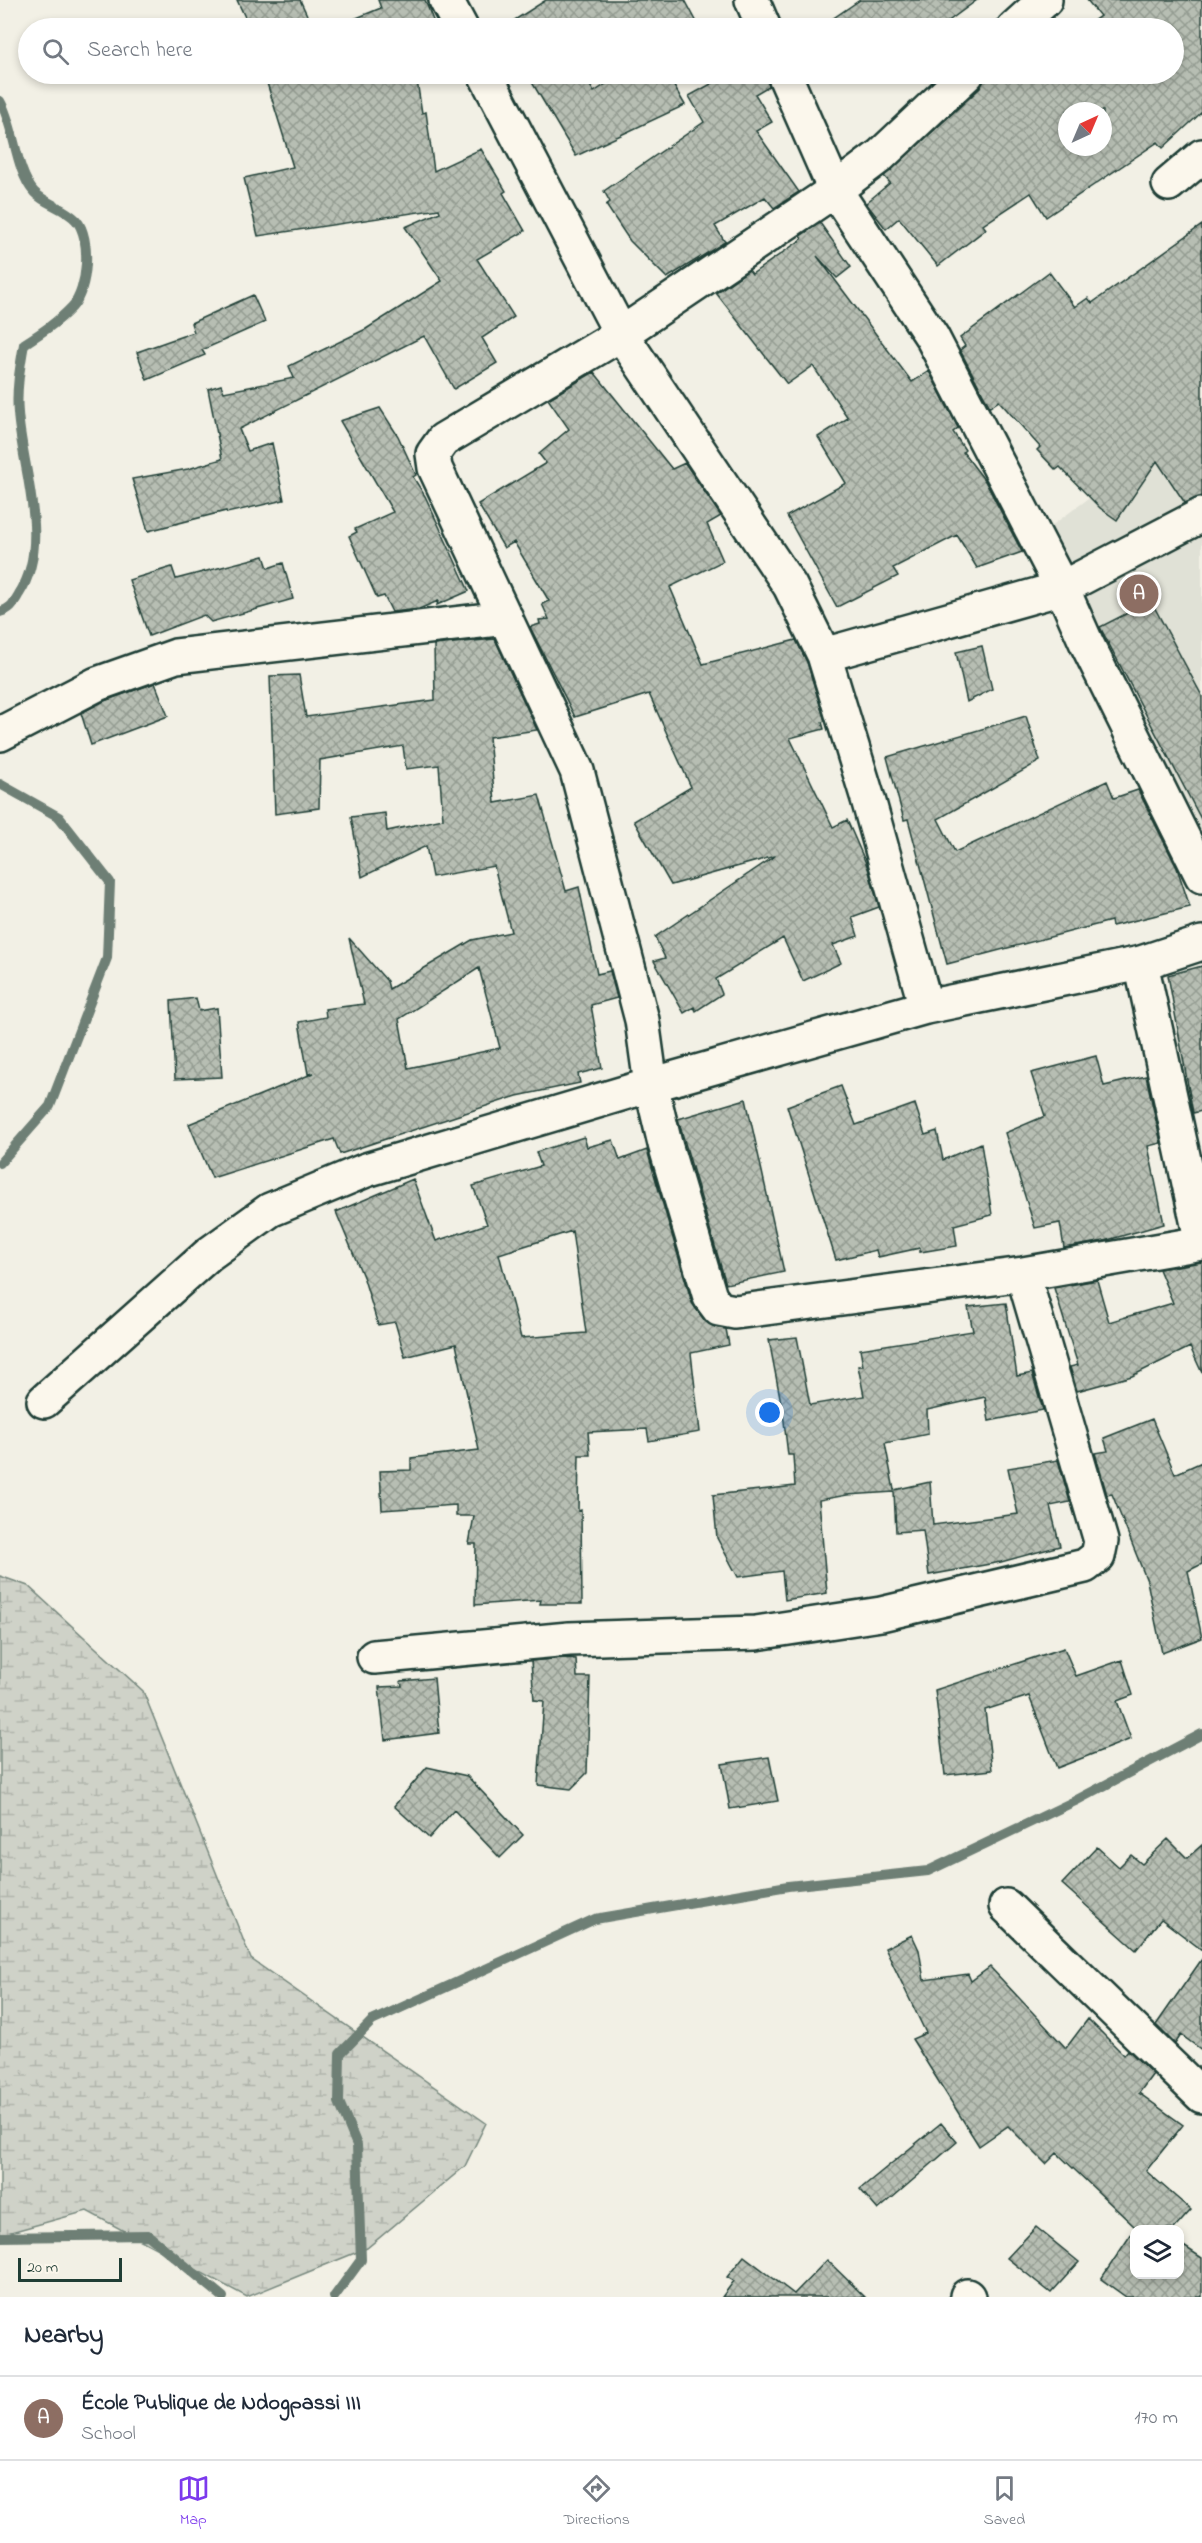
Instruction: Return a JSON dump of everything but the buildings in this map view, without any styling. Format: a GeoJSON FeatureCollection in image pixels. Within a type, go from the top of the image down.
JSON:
{"type":"FeatureCollection","features":[{"type":"Feature","properties":{"kind":"street"},"geometry":{"type":"LineString","coordinates":[[446,0],[456,18]]}},
{"type":"Feature","properties":{"kind":"street"},"geometry":{"type":"LineString","coordinates":[[752,0],[760,18]]}},
{"type":"Feature","properties":{"kind":"street"},"geometry":{"type":"LineString","coordinates":[[1025,18],[1045,0]]}},
{"type":"Feature","properties":{"kind":"street"},"geometry":{"type":"LineString","coordinates":[[490,84],[621,334],[790,586],[824,655],[868,799],[926,1007]]}},
{"type":"Feature","properties":{"kind":"street"},"geometry":{"type":"LineString","coordinates":[[788,84],[835,190],[932,337],[1062,588],[1086,642],[1202,876]]}},
{"type":"Feature","properties":{"kind":"street"},"geometry":{"type":"LineString","coordinates":[[956,84],[880,156],[835,190],[621,334],[442,440],[433,453],[435,468],[577,771],[642,1020],[651,1085],[665,1144],[710,1297],[719,1310],[735,1312],[1023,1274],[1202,1243],[1141,963]]}},
{"type":"Feature","properties":{"kind":"street"},"geometry":{"type":"LineString","coordinates":[[1169,184],[1202,156]]}},
{"type":"Feature","properties":{"kind":"street"},"geometry":{"type":"LineString","coordinates":[[824,655],[1062,588],[1202,515]]}},
{"type":"Feature","properties":{"kind":"street"},"geometry":{"type":"LineString","coordinates":[[0,734],[96,684],[176,656],[506,618]]}},
{"type":"Feature","properties":{"kind":"street"},"geometry":{"type":"LineString","coordinates":[[44,1401],[209,1254],[270,1210],[366,1170],[651,1085],[926,1007],[1141,963],[1202,943]]}},
{"type":"Feature","properties":{"kind":"street"},"geometry":{"type":"LineString","coordinates":[[374,1657],[569,1639],[756,1632],[881,1614],[1085,1566],[1098,1556],[1101,1541],[1023,1274]]}},
{"type":"Feature","properties":{"kind":"street"},"geometry":{"type":"LineString","coordinates":[[1006,1906],[1202,2096]]}},
{"type":"Feature","properties":{"kind":"shaded area"},"geometry":{"type":"Polygon","coordinates":[[[1202,423],[1202,841],[1047,529],[1167,441],[1202,423]]]}},
{"type":"Feature","properties":{"kind":"green space"},"geometry":{"type":"Polygon","coordinates":[[[0,1576],[28,1586],[143,1691],[251,1959],[486,2123],[465,2166],[367,2248],[247,2297],[87,2211],[0,2235],[0,1576]]]}},
{"type":"Feature","properties":{"kind":"waterway"},"geometry":{"type":"LineString","coordinates":[[0,101],[28,183],[39,196],[76,220],[81,228],[86,251],[85,277],[82,289],[72,307],[24,344],[18,404],[32,505],[33,552],[29,574],[19,594],[11,606],[0,612]]}},
{"type":"Feature","properties":{"kind":"waterway"},"geometry":{"type":"LineString","coordinates":[[0,784],[59,817],[110,882],[107,958],[50,1106],[0,1163]]}},
{"type":"Feature","properties":{"kind":"waterway"},"geometry":{"type":"LineString","coordinates":[[334,2297],[361,2260],[357,2145],[339,2102],[340,2054],[372,2021],[595,1919],[788,1886],[928,1871],[1075,1801],[1202,1734]]}},
{"type":"Feature","properties":{"kind":"waterway"},"geometry":{"type":"LineString","coordinates":[[0,2237],[148,2235],[223,2297]]}},
{"type":"Feature","properties":{"kind":"place","name":"École Publique de Ndogpassi III"},"geometry":{"type":"Point","coordinates":[1139,594]}}]}
